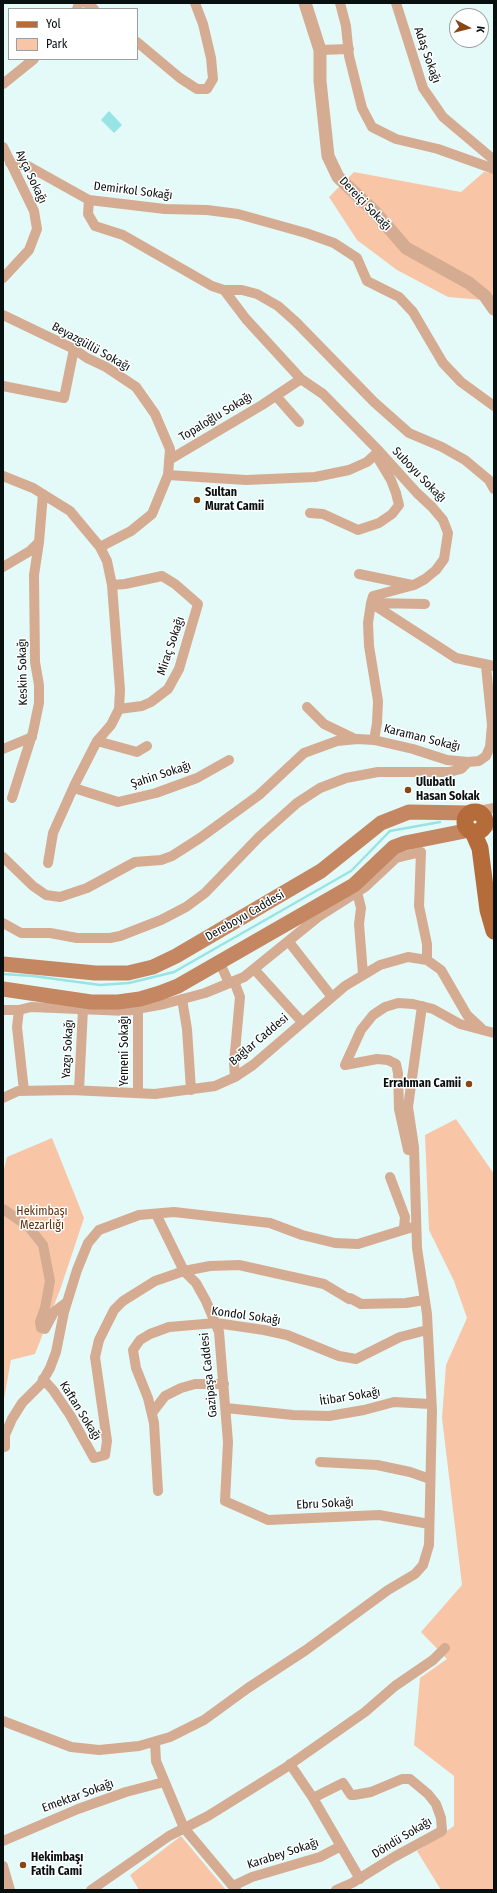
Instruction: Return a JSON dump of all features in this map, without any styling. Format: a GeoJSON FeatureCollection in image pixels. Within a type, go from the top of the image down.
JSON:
{"type":"FeatureCollection","features":[{"type":"Feature","properties":{"kind":"main road","name":"Dereboyu Caddesi"},"geometry":{"type":"LineString","coordinates":[[3,964],[95,973],[128,973],[153,967],[176,956],[321,871],[381,823],[409,812],[472,812]]}},
{"type":"Feature","properties":{"kind":"main road"},"geometry":{"type":"LineString","coordinates":[[472,812],[483,814],[486,820],[481,829],[480,848],[488,910],[494,931]]}},
{"type":"Feature","properties":{"kind":"main road"},"geometry":{"type":"LineString","coordinates":[[481,829],[488,842],[494,899]]}},
{"type":"Feature","properties":{"kind":"main road"},"geometry":{"type":"LineString","coordinates":[[3,989],[91,1002],[118,1002],[140,999],[166,991],[178,986],[219,961],[354,885],[394,847],[405,843],[481,829]]}},
{"type":"Feature","properties":{"kind":"street"},"geometry":{"type":"LineString","coordinates":[[138,43],[180,78],[196,89],[207,89],[213,79],[211,58],[203,24],[195,3]]}},
{"type":"Feature","properties":{"kind":"street","name":"Dereiçi Sokağı"},"geometry":{"type":"LineString","coordinates":[[305,3],[320,50],[320,81],[323,124],[328,156],[338,177],[375,212],[406,248],[469,283],[485,296],[494,309]]}},
{"type":"Feature","properties":{"kind":"street"},"geometry":{"type":"LineString","coordinates":[[340,3],[362,108],[372,126],[396,140],[438,149],[494,168]]}},
{"type":"Feature","properties":{"kind":"street","name":"Adaş Sokağı"},"geometry":{"type":"LineString","coordinates":[[396,3],[423,88],[442,117],[494,160]]}},
{"type":"Feature","properties":{"kind":"street"},"geometry":{"type":"LineString","coordinates":[[320,50],[349,49]]}},
{"type":"Feature","properties":{"kind":"street"},"geometry":{"type":"LineString","coordinates":[[3,84],[33,60]]}},
{"type":"Feature","properties":{"kind":"street","name":"Ayça Sokağı"},"geometry":{"type":"LineString","coordinates":[[3,147],[34,212],[37,229],[29,250],[3,278]]}},
{"type":"Feature","properties":{"kind":"street","name":"Demirkol Sokağı"},"geometry":{"type":"LineString","coordinates":[[10,163],[28,166],[89,200],[165,209],[207,210],[238,214],[306,233],[334,243],[357,258],[368,281],[399,297],[413,312],[443,363],[461,382],[494,406]]}},
{"type":"Feature","properties":{"kind":"street"},"geometry":{"type":"LineString","coordinates":[[89,200],[88,214],[95,226],[123,235],[212,286],[224,290],[242,290],[257,294],[278,306],[296,322],[374,402],[409,432],[442,447],[465,460],[489,480],[494,489]]}},
{"type":"Feature","properties":{"kind":"street","name":"Suboyu Sokağı"},"geometry":{"type":"LineString","coordinates":[[224,290],[246,319],[301,379],[323,394],[377,453],[432,506],[443,520],[448,533],[444,559],[425,579],[414,585],[373,596],[371,603]]}},
{"type":"Feature","properties":{"kind":"street","name":"Beyazgüllü Sokağı"},"geometry":{"type":"LineString","coordinates":[[3,315],[74,349],[87,358],[106,367],[136,387],[155,414],[170,449],[168,475],[152,514],[131,532],[100,547]]}},
{"type":"Feature","properties":{"kind":"street"},"geometry":{"type":"LineString","coordinates":[[3,386],[64,398],[74,349]]}},
{"type":"Feature","properties":{"kind":"street","name":"Topaloğlu Sokağı"},"geometry":{"type":"LineString","coordinates":[[169,460],[276,396],[301,379]]}},
{"type":"Feature","properties":{"kind":"street"},"geometry":{"type":"LineString","coordinates":[[276,396],[299,422]]}},
{"type":"Feature","properties":{"kind":"street"},"geometry":{"type":"LineString","coordinates":[[168,475],[246,480],[315,477],[350,470],[367,462],[377,453],[396,493],[398,505],[392,514],[379,523],[358,530],[323,514],[310,513]]}},
{"type":"Feature","properties":{"kind":"street"},"geometry":{"type":"LineString","coordinates":[[3,476],[33,488],[70,511],[100,547],[108,561],[112,585],[120,690],[119,710],[111,725],[97,741],[74,788],[53,834],[48,863]]}},
{"type":"Feature","properties":{"kind":"street","name":"Keskin Sokağı"},"geometry":{"type":"LineString","coordinates":[[12,798],[32,737],[39,703],[39,685],[35,662],[34,575],[39,542],[43,494]]}},
{"type":"Feature","properties":{"kind":"street"},"geometry":{"type":"LineString","coordinates":[[3,567],[30,551],[39,542]]}},
{"type":"Feature","properties":{"kind":"street"},"geometry":{"type":"LineString","coordinates":[[359,574],[414,585]]}},
{"type":"Feature","properties":{"kind":"street","name":"Miraç Sokağı"},"geometry":{"type":"LineString","coordinates":[[112,585],[125,584],[162,576],[175,584],[198,604],[179,669],[168,689],[151,702],[142,706],[119,710]]}},
{"type":"Feature","properties":{"kind":"street"},"geometry":{"type":"LineString","coordinates":[[371,603],[425,604]]}},
{"type":"Feature","properties":{"kind":"street"},"geometry":{"type":"LineString","coordinates":[[371,603],[456,658],[490,666]]}},
{"type":"Feature","properties":{"kind":"street"},"geometry":{"type":"LineString","coordinates":[[371,603],[368,623],[369,646],[378,701],[377,723],[374,740]]}},
{"type":"Feature","properties":{"kind":"street","name":"Karaman Sokağı"},"geometry":{"type":"LineString","coordinates":[[355,739],[374,740],[413,749],[447,760],[468,762],[479,761],[486,756],[490,747],[492,725],[490,666]]}},
{"type":"Feature","properties":{"kind":"street"},"geometry":{"type":"LineString","coordinates":[[307,707],[324,724],[355,739]]}},
{"type":"Feature","properties":{"kind":"street"},"geometry":{"type":"LineString","coordinates":[[3,749],[32,737]]}},
{"type":"Feature","properties":{"kind":"street"},"geometry":{"type":"LineString","coordinates":[[3,857],[33,886],[46,895],[60,897],[87,888],[135,862],[161,860],[172,856],[200,838],[259,795],[304,754],[337,741],[355,739]]}},
{"type":"Feature","properties":{"kind":"street"},"geometry":{"type":"LineString","coordinates":[[97,741],[137,752],[146,746]]}},
{"type":"Feature","properties":{"kind":"street","name":"Şahin Sokağı"},"geometry":{"type":"LineString","coordinates":[[74,788],[118,802],[156,793],[197,778],[229,760]]}},
{"type":"Feature","properties":{"kind":"street"},"geometry":{"type":"LineString","coordinates":[[3,923],[21,933],[50,933],[77,938],[110,938],[120,936],[161,920],[186,907],[205,893],[259,837],[297,803],[320,788],[346,778],[378,772],[449,772],[461,769],[468,762]]}},
{"type":"Feature","properties":{"kind":"street"},"geometry":{"type":"LineString","coordinates":[[472,812],[494,808]]}},
{"type":"Feature","properties":{"kind":"street"},"geometry":{"type":"LineString","coordinates":[[3,1010],[19,1010],[31,1007],[126,1011],[205,993],[244,977],[318,918],[357,892],[396,858],[421,852],[419,906],[427,944],[427,960],[440,970],[467,1015],[481,1028]]}},
{"type":"Feature","properties":{"kind":"street"},"geometry":{"type":"LineString","coordinates":[[357,892],[361,908],[359,924],[363,974]]}},
{"type":"Feature","properties":{"kind":"street"},"geometry":{"type":"LineString","coordinates":[[289,942],[332,997]]}},
{"type":"Feature","properties":{"kind":"street","name":"Bağlar Caddesi"},"geometry":{"type":"LineString","coordinates":[[3,1098],[18,1091],[79,1090],[155,1094],[215,1086],[235,1077],[253,1065],[345,986],[363,974],[380,965],[408,957],[427,960]]}},
{"type":"Feature","properties":{"kind":"street"},"geometry":{"type":"LineString","coordinates":[[219,961],[240,997],[234,1062],[235,1077]]}},
{"type":"Feature","properties":{"kind":"street"},"geometry":{"type":"LineString","coordinates":[[254,969],[302,1022]]}},
{"type":"Feature","properties":{"kind":"street"},"geometry":{"type":"LineString","coordinates":[[182,999],[187,1029],[191,1090]]}},
{"type":"Feature","properties":{"kind":"street"},"geometry":{"type":"LineString","coordinates":[[415,1177],[399,1109],[398,1073],[396,1064],[388,1060],[377,1059],[345,1065],[361,1030],[373,1015],[385,1006],[398,1003],[433,1009],[460,1024],[481,1028],[494,1033]]}},
{"type":"Feature","properties":{"kind":"street"},"geometry":{"type":"LineString","coordinates":[[3,1721],[71,1747],[99,1750],[139,1746],[170,1737],[204,1720],[248,1688],[306,1650],[388,1590],[415,1574],[423,1565],[429,1545],[430,1404],[427,1314],[424,1300],[416,1226],[414,1147],[408,1107],[422,1006]]}},
{"type":"Feature","properties":{"kind":"street","name":"Yazgı Sokağı"},"geometry":{"type":"LineString","coordinates":[[79,1090],[83,1009]]}},
{"type":"Feature","properties":{"kind":"street","name":"Yemeni Sokağı"},"geometry":{"type":"LineString","coordinates":[[138,1009],[138,1093]]}},
{"type":"Feature","properties":{"kind":"street"},"geometry":{"type":"LineString","coordinates":[[19,1010],[17,1027],[24,1091]]}},
{"type":"Feature","properties":{"kind":"street"},"geometry":{"type":"LineString","coordinates":[[390,1177],[405,1217],[404,1228]]}},
{"type":"Feature","properties":{"kind":"street"},"geometry":{"type":"LineString","coordinates":[[3,1209],[28,1226],[43,1244],[50,1281],[45,1308],[40,1322],[41,1328],[45,1329],[54,1312],[67,1302]]}},
{"type":"Feature","properties":{"kind":"street"},"geometry":{"type":"LineString","coordinates":[[5,1447],[5,1436],[12,1419],[22,1403],[43,1379],[56,1352],[67,1302],[88,1243],[99,1230],[131,1218],[174,1212],[270,1223],[302,1235],[335,1243],[358,1244],[404,1228],[416,1226]]}},
{"type":"Feature","properties":{"kind":"street","name":"Gazipaşa Caddesi"},"geometry":{"type":"LineString","coordinates":[[156,1214],[184,1271],[196,1283],[203,1295],[219,1332],[228,1442],[225,1501]]}},
{"type":"Feature","properties":{"kind":"street"},"geometry":{"type":"LineString","coordinates":[[184,1271],[210,1266],[239,1265],[324,1284],[349,1299],[350,1298],[361,1304],[406,1303],[424,1300]]}},
{"type":"Feature","properties":{"kind":"street","name":"Kaftan Sokağı"},"geometry":{"type":"LineString","coordinates":[[43,1379],[53,1390],[70,1415],[94,1458],[104,1455],[107,1441],[95,1358],[99,1340],[114,1310],[123,1301],[154,1281],[184,1271]]}},
{"type":"Feature","properties":{"kind":"street","name":"Kondol Sokağı"},"geometry":{"type":"LineString","coordinates":[[158,1491],[154,1422],[136,1368],[132,1350],[140,1340],[169,1327],[216,1323],[287,1335],[339,1356],[356,1359],[400,1337],[427,1330]]}},
{"type":"Feature","properties":{"kind":"street"},"geometry":{"type":"LineString","coordinates":[[152,1413],[166,1396],[181,1388],[195,1384],[224,1384]]}},
{"type":"Feature","properties":{"kind":"street","name":"İtibar Sokağı"},"geometry":{"type":"LineString","coordinates":[[226,1408],[293,1415],[329,1416],[364,1410],[394,1402],[430,1404]]}},
{"type":"Feature","properties":{"kind":"street"},"geometry":{"type":"LineString","coordinates":[[320,1462],[377,1465],[410,1472],[430,1479]]}},
{"type":"Feature","properties":{"kind":"street","name":"Ebru Sokağı"},"geometry":{"type":"LineString","coordinates":[[225,1501],[268,1520],[379,1515],[429,1524]]}},
{"type":"Feature","properties":{"kind":"street"},"geometry":{"type":"LineString","coordinates":[[91,1890],[169,1836],[208,1816],[290,1764],[365,1712],[395,1686],[433,1660],[445,1648]]}},
{"type":"Feature","properties":{"kind":"street"},"geometry":{"type":"LineString","coordinates":[[155,1742],[156,1761],[184,1828],[234,1888]]}},
{"type":"Feature","properties":{"kind":"street"},"geometry":{"type":"LineString","coordinates":[[290,1764],[313,1798],[360,1878]]}},
{"type":"Feature","properties":{"kind":"street","name":"Döndü Sokağı"},"geometry":{"type":"LineString","coordinates":[[313,1798],[343,1783],[351,1795],[354,1795],[371,1792],[402,1779],[410,1779],[428,1794],[436,1804],[441,1818],[442,1831],[336,1890]]}},
{"type":"Feature","properties":{"kind":"street","name":"Emektar Sokağı"},"geometry":{"type":"LineString","coordinates":[[3,1841],[78,1809],[126,1792],[164,1782]]}},
{"type":"Feature","properties":{"kind":"street","name":"Karabey Sokağı"},"geometry":{"type":"LineString","coordinates":[[234,1888],[252,1876],[320,1857],[341,1846]]}},
{"type":"Feature","properties":{"kind":"street"},"geometry":{"type":"LineString","coordinates":[[3,1866],[10,1890]]}},
{"type":"Feature","properties":{"kind":"green space"},"geometry":{"type":"Polygon","coordinates":[[[354,172],[461,192],[484,172],[494,173],[494,301],[448,297],[397,270],[357,240],[329,197],[354,172]]]}},
{"type":"Feature","properties":{"kind":"green space"},"geometry":{"type":"Polygon","coordinates":[[[456,1119],[494,1174],[494,1890],[441,1890],[417,1851],[454,1826],[454,1776],[414,1745],[420,1678],[447,1659],[421,1632],[462,1585],[442,1418],[446,1365],[467,1318],[454,1281],[429,1230],[425,1135],[456,1119]]]}},
{"type":"Feature","properties":{"kind":"green space","name":"Hekimbaşı Mezarlığı"},"geometry":{"type":"Polygon","coordinates":[[[52,1138],[84,1218],[60,1290],[35,1354],[11,1360],[3,1404],[3,1173],[7,1157],[52,1138]]]}},
{"type":"Feature","properties":{"kind":"green space"},"geometry":{"type":"Polygon","coordinates":[[[181,1836],[226,1890],[139,1890],[130,1875],[181,1836]]]}},
{"type":"Feature","properties":{"kind":"water"},"geometry":{"type":"Polygon","coordinates":[[[109,111],[122,125],[114,133],[101,120],[109,111]]]}},
{"type":"Feature","properties":{"kind":"waterway"},"geometry":{"type":"LineString","coordinates":[[3,974],[33,976],[100,985],[129,983],[174,972],[351,871],[390,831],[440,822]]}},
{"type":"Feature","properties":{"kind":"place","name":"Sultan Murat Camii"},"geometry":{"type":"Point","coordinates":[197,500]}},
{"type":"Feature","properties":{"kind":"place","name":"Ulubatlı Hasan Sokak"},"geometry":{"type":"Point","coordinates":[408,790]}},
{"type":"Feature","properties":{"kind":"place","name":"Errahman Camii"},"geometry":{"type":"Point","coordinates":[469,1084]}},
{"type":"Feature","properties":{"kind":"place","name":"Hekimbaşı Fatih Cami"},"geometry":{"type":"Point","coordinates":[23,1865]}}]}
